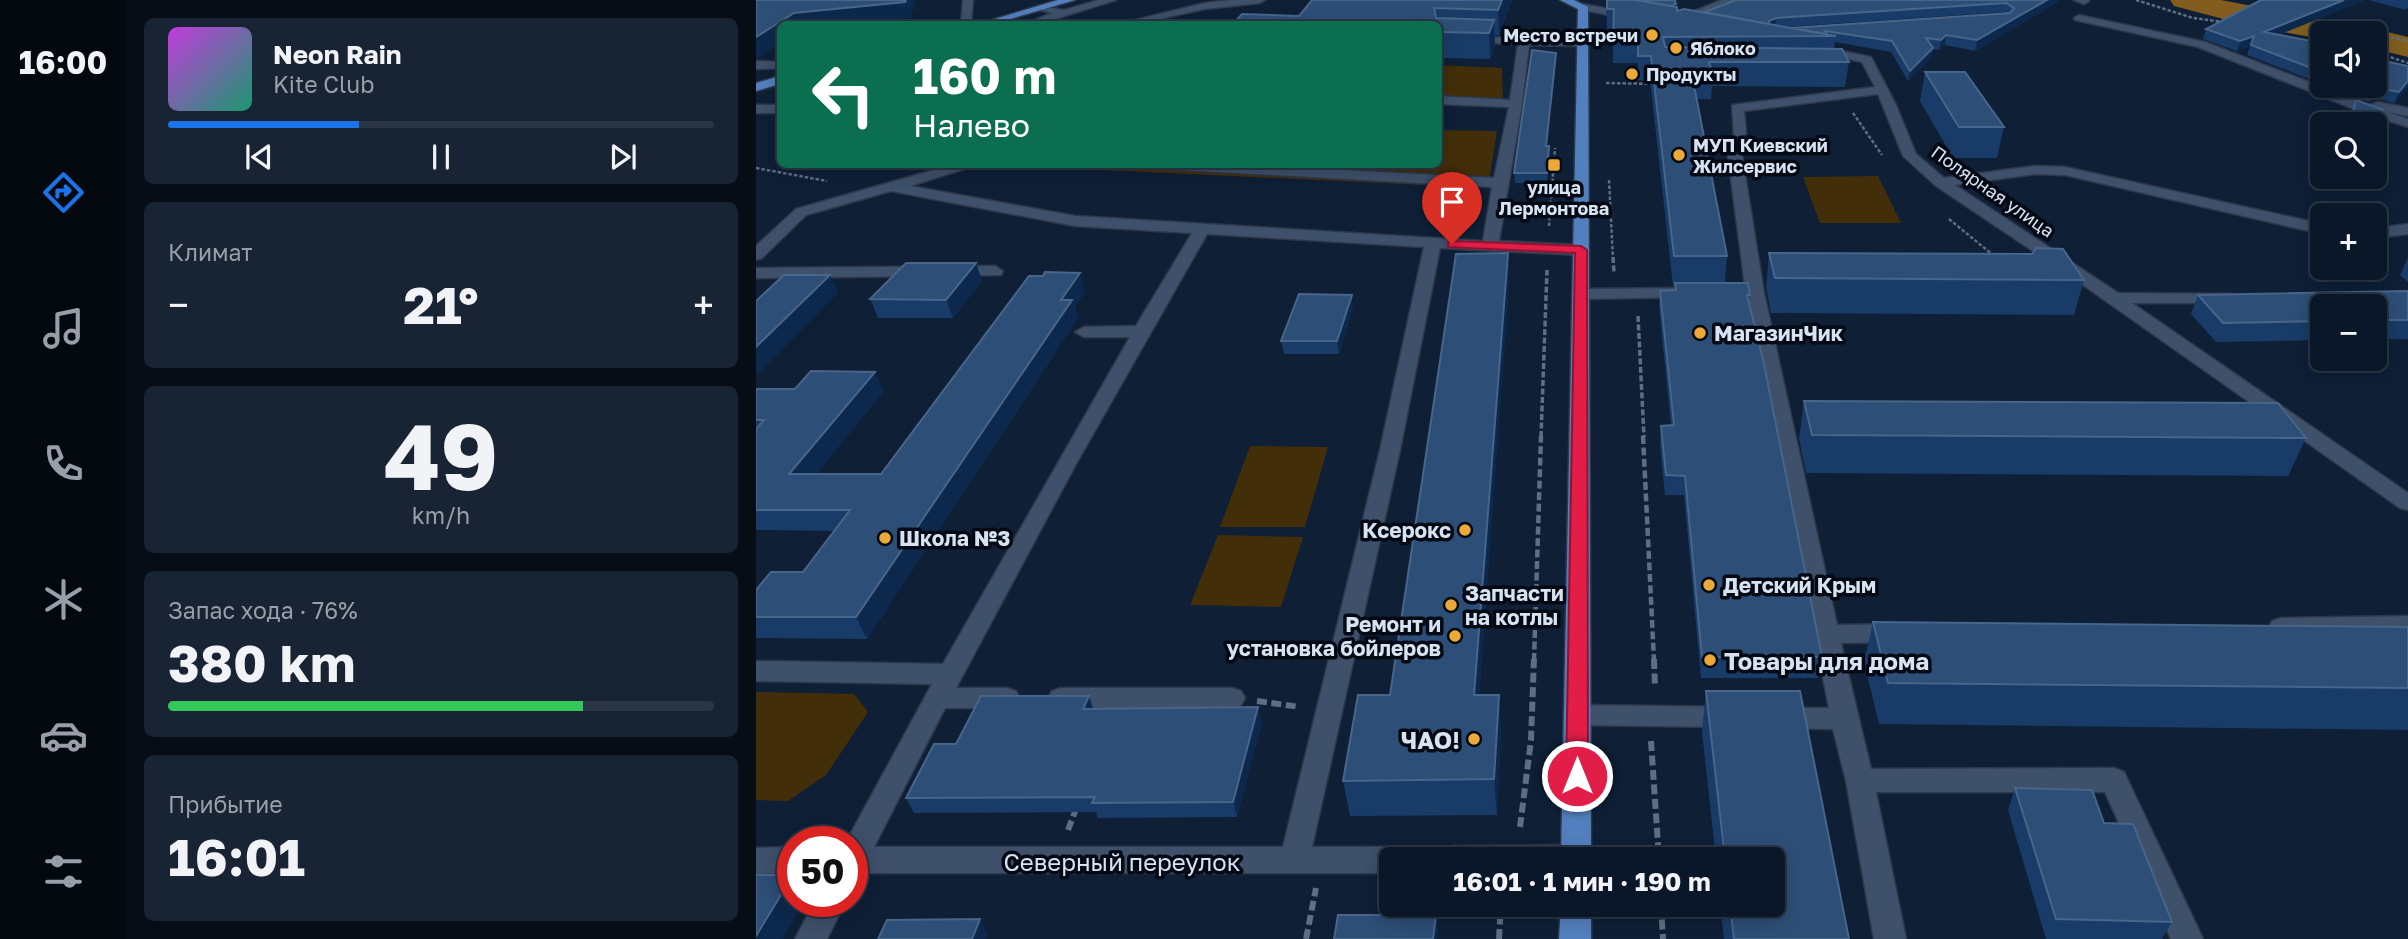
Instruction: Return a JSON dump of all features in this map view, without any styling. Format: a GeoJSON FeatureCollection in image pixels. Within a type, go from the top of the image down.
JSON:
{"type":"FeatureCollection","features":[{"type":"Feature","properties":{"kind":"main road"},"geometry":{"type":"LineString","coordinates":[[994,21],[1070,0]]}},
{"type":"Feature","properties":{"kind":"main road"},"geometry":{"type":"LineString","coordinates":[[1565,0],[1583,7],[1576,847]]}},
{"type":"Feature","properties":{"kind":"main road"},"geometry":{"type":"LineString","coordinates":[[756,87],[777,81]]}},
{"type":"Feature","properties":{"kind":"main road"},"geometry":{"type":"LineString","coordinates":[[1576,917],[1576,939]]}},
{"type":"Feature","properties":{"kind":"street"},"geometry":{"type":"LineString","coordinates":[[967,21],[968,0]]}},
{"type":"Feature","properties":{"kind":"street"},"geometry":{"type":"LineString","coordinates":[[1039,21],[1111,0]]}},
{"type":"Feature","properties":{"kind":"street"},"geometry":{"type":"LineString","coordinates":[[1136,21],[1168,13],[1260,0]]}},
{"type":"Feature","properties":{"kind":"street"},"geometry":{"type":"LineString","coordinates":[[1708,29],[1666,21],[1731,0]]}},
{"type":"Feature","properties":{"kind":"street"},"geometry":{"type":"LineString","coordinates":[[1583,7],[1646,18]]}},
{"type":"Feature","properties":{"kind":"street"},"geometry":{"type":"LineString","coordinates":[[1043,8],[1064,13]]}},
{"type":"Feature","properties":{"kind":"street"},"geometry":{"type":"LineString","coordinates":[[1168,13],[1185,21]]}},
{"type":"Feature","properties":{"kind":"street"},"geometry":{"type":"LineString","coordinates":[[2079,18],[2201,44],[2408,123]]}},
{"type":"Feature","properties":{"kind":"street"},"geometry":{"type":"LineString","coordinates":[[1442,38],[1583,43]]}},
{"type":"Feature","properties":{"kind":"street"},"geometry":{"type":"LineString","coordinates":[[1490,246],[1516,104],[1524,41]]}},
{"type":"Feature","properties":{"kind":"street"},"geometry":{"type":"LineString","coordinates":[[1798,46],[1867,59],[1870,66],[1835,65]]}},
{"type":"Feature","properties":{"kind":"street"},"geometry":{"type":"LineString","coordinates":[[756,65],[777,65]]}},
{"type":"Feature","properties":{"kind":"street","name":"Полярная улица"},"geometry":{"type":"LineString","coordinates":[[1870,66],[1910,156],[1941,183],[2082,275],[2408,503]]}},
{"type":"Feature","properties":{"kind":"street"},"geometry":{"type":"LineString","coordinates":[[1739,133],[1737,108],[1882,90]]}},
{"type":"Feature","properties":{"kind":"street"},"geometry":{"type":"LineString","coordinates":[[1442,100],[1516,104]]}},
{"type":"Feature","properties":{"kind":"street"},"geometry":{"type":"LineString","coordinates":[[2369,110],[2378,106],[2408,112]]}},
{"type":"Feature","properties":{"kind":"street"},"geometry":{"type":"LineString","coordinates":[[756,109],[777,109]]}},
{"type":"Feature","properties":{"kind":"street"},"geometry":{"type":"LineString","coordinates":[[1735,156],[1758,268],[1749,293],[1786,410],[1826,634],[1860,781],[1891,939]]}},
{"type":"Feature","properties":{"kind":"street"},"geometry":{"type":"LineString","coordinates":[[756,254],[801,212],[959,168]]}},
{"type":"Feature","properties":{"kind":"street"},"geometry":{"type":"LineString","coordinates":[[1221,168],[1500,183]]}},
{"type":"Feature","properties":{"kind":"street"},"geometry":{"type":"LineString","coordinates":[[1941,183],[2035,170],[2065,171],[2310,226]]}},
{"type":"Feature","properties":{"kind":"street"},"geometry":{"type":"LineString","coordinates":[[884,189],[1075,221],[1581,250]]}},
{"type":"Feature","properties":{"kind":"street"},"geometry":{"type":"LineString","coordinates":[[2387,232],[2408,229]]}},
{"type":"Feature","properties":{"kind":"street"},"geometry":{"type":"LineString","coordinates":[[868,829],[949,673],[1140,331],[1201,230]]}},
{"type":"Feature","properties":{"kind":"street"},"geometry":{"type":"LineString","coordinates":[[1308,861],[1329,711],[1390,450],[1433,243]]}},
{"type":"Feature","properties":{"kind":"street"},"geometry":{"type":"LineString","coordinates":[[756,273],[995,271]]}},
{"type":"Feature","properties":{"kind":"street"},"geometry":{"type":"LineString","coordinates":[[2055,275],[2082,275]]}},
{"type":"Feature","properties":{"kind":"street"},"geometry":{"type":"LineString","coordinates":[[1581,294],[1704,293]]}},
{"type":"Feature","properties":{"kind":"street"},"geometry":{"type":"LineString","coordinates":[[2113,298],[2245,299]]}},
{"type":"Feature","properties":{"kind":"street"},"geometry":{"type":"LineString","coordinates":[[1084,332],[1140,331]]}},
{"type":"Feature","properties":{"kind":"street"},"geometry":{"type":"LineString","coordinates":[[2248,413],[2276,413]]}},
{"type":"Feature","properties":{"kind":"street"},"geometry":{"type":"LineString","coordinates":[[2256,627],[2408,625]]}},
{"type":"Feature","properties":{"kind":"street"},"geometry":{"type":"LineString","coordinates":[[1826,634],[1923,632]]}},
{"type":"Feature","properties":{"kind":"street"},"geometry":{"type":"LineString","coordinates":[[756,671],[923,675],[949,673]]}},
{"type":"Feature","properties":{"kind":"street"},"geometry":{"type":"LineString","coordinates":[[936,698],[1232,698]]}},
{"type":"Feature","properties":{"kind":"street"},"geometry":{"type":"LineString","coordinates":[[1578,715],[1844,719]]}},
{"type":"Feature","properties":{"kind":"street"},"geometry":{"type":"LineString","coordinates":[[1860,781],[2114,780],[2188,939]]}},
{"type":"Feature","properties":{"kind":"street"},"geometry":{"type":"LineString","coordinates":[[756,861],[777,860]]}},
{"type":"Feature","properties":{"kind":"street","name":"Северный переулок"},"geometry":{"type":"LineString","coordinates":[[868,860],[1379,860]]}},
{"type":"Feature","properties":{"kind":"street"},"geometry":{"type":"LineString","coordinates":[[811,939],[823,917]]}},
{"type":"Feature","properties":{"kind":"path"},"geometry":{"type":"LineString","coordinates":[[2136,0],[2193,18],[2233,24]]}},
{"type":"Feature","properties":{"kind":"path"},"geometry":{"type":"LineString","coordinates":[[2387,37],[2408,41]]}},
{"type":"Feature","properties":{"kind":"path"},"geometry":{"type":"LineString","coordinates":[[2387,56],[2408,63]]}},
{"type":"Feature","properties":{"kind":"path"},"geometry":{"type":"LineString","coordinates":[[1604,74],[1605,96]]}},
{"type":"Feature","properties":{"kind":"path"},"geometry":{"type":"LineString","coordinates":[[1604,83],[1657,84]]}},
{"type":"Feature","properties":{"kind":"path"},"geometry":{"type":"LineString","coordinates":[[1515,847],[1521,825],[1531,740],[1547,249],[1556,135]]}},
{"type":"Feature","properties":{"kind":"path"},"geometry":{"type":"LineString","coordinates":[[756,168],[884,189]]}},
{"type":"Feature","properties":{"kind":"path"},"geometry":{"type":"LineString","coordinates":[[1609,176],[1614,283],[1637,303],[1657,717],[1650,734],[1658,847]]}},
{"type":"Feature","properties":{"kind":"path"},"geometry":{"type":"LineString","coordinates":[[1232,698],[1329,711]]}},
{"type":"Feature","properties":{"kind":"path"},"geometry":{"type":"LineString","coordinates":[[1066,835],[1081,797]]}},
{"type":"Feature","properties":{"kind":"path"},"geometry":{"type":"LineString","coordinates":[[1306,939],[1308,861]]}},
{"type":"Feature","properties":{"kind":"path"},"geometry":{"type":"LineString","coordinates":[[1499,939],[1500,917]]}},
{"type":"Feature","properties":{"kind":"path"},"geometry":{"type":"LineString","coordinates":[[1662,917],[1663,939]]}},
{"type":"Feature","properties":{"kind":"shaded area"},"geometry":{"type":"Polygon","coordinates":[[[1442,65],[1502,68],[1503,105],[1442,102],[1442,65]]]}},
{"type":"Feature","properties":{"kind":"shaded area"},"geometry":{"type":"Polygon","coordinates":[[[1442,130],[1497,131],[1488,188],[1060,168],[1442,168],[1442,130]]]}},
{"type":"Feature","properties":{"kind":"shaded area"},"geometry":{"type":"Polygon","coordinates":[[[1878,176],[1901,223],[1820,223],[1803,177],[1878,176]]]}},
{"type":"Feature","properties":{"kind":"shaded area"},"geometry":{"type":"Polygon","coordinates":[[[1250,446],[1328,447],[1305,527],[1220,527],[1250,446]]]}},
{"type":"Feature","properties":{"kind":"shaded area"},"geometry":{"type":"Polygon","coordinates":[[[1218,535],[1303,537],[1281,607],[1190,605],[1218,535]]]}},
{"type":"Feature","properties":{"kind":"shaded area"},"geometry":{"type":"Polygon","coordinates":[[[756,692],[854,694],[868,712],[826,775],[788,801],[756,800],[756,692]]]}},
{"type":"Feature","properties":{"kind":"building"},"geometry":{"type":"Polygon","coordinates":[[[756,0],[906,0],[794,13],[777,21],[777,24],[756,37],[756,0]]]}},
{"type":"Feature","properties":{"kind":"building"},"geometry":{"type":"Polygon","coordinates":[[[1312,0],[1502,0],[1498,10],[1434,8],[1436,18],[1494,20],[1489,33],[1442,32],[1442,21],[1236,21],[1242,14],[1299,16],[1312,0]]]}},
{"type":"Feature","properties":{"kind":"building"},"geometry":{"type":"Polygon","coordinates":[[[1607,0],[1635,0],[1677,7],[1677,11],[1684,9],[1836,36],[1663,37],[1665,47],[1842,49],[1849,62],[1709,62],[1713,75],[1692,75],[1727,256],[1674,256],[1651,56],[1638,56],[1638,39],[1613,39],[1614,9],[1607,9],[1607,0]]]}},
{"type":"Feature","properties":{"kind":"building"},"geometry":{"type":"Polygon","coordinates":[[[1639,0],[1675,0],[1676,4],[1670,6],[1639,0]]]}},
{"type":"Feature","properties":{"kind":"building"},"geometry":{"type":"Polygon","coordinates":[[[1736,0],[2047,0],[1977,40],[1946,35],[1941,40],[1926,38],[1933,48],[1910,71],[1892,41],[1791,28],[2010,13],[2014,8],[2006,3],[1776,18],[1769,21],[1769,24],[1705,12],[1736,0]]]}},
{"type":"Feature","properties":{"kind":"building"},"geometry":{"type":"Polygon","coordinates":[[[2261,0],[2344,0],[2264,32],[2310,41],[2310,67],[2251,45],[2254,36],[2240,41],[2206,29],[2261,0]]]}},
{"type":"Feature","properties":{"kind":"building"},"geometry":{"type":"Polygon","coordinates":[[[1532,50],[1556,53],[1546,146],[1549,146],[1547,173],[1514,173],[1532,50]]]}},
{"type":"Feature","properties":{"kind":"building"},"geometry":{"type":"Polygon","coordinates":[[[2387,62],[2408,66],[2408,81],[2399,92],[2387,90],[2387,62]]]}},
{"type":"Feature","properties":{"kind":"building"},"geometry":{"type":"Polygon","coordinates":[[[1925,72],[1965,72],[2004,127],[1959,127],[1925,72]]]}},
{"type":"Feature","properties":{"kind":"building"},"geometry":{"type":"Polygon","coordinates":[[[2356,100],[2383,110],[2381,112],[2353,112],[2356,100]]]}},
{"type":"Feature","properties":{"kind":"building"},"geometry":{"type":"Polygon","coordinates":[[[2036,248],[2063,249],[2084,280],[1775,278],[1769,253],[2032,254],[2036,248]]]}},
{"type":"Feature","properties":{"kind":"building"},"geometry":{"type":"Polygon","coordinates":[[[1508,253],[1474,695],[1499,695],[1494,779],[1343,781],[1358,695],[1390,695],[1456,254],[1508,253]]]}},
{"type":"Feature","properties":{"kind":"building"},"geometry":{"type":"Polygon","coordinates":[[[906,263],[976,263],[946,300],[870,299],[906,263]]]}},
{"type":"Feature","properties":{"kind":"building"},"geometry":{"type":"Polygon","coordinates":[[[1045,272],[1080,273],[1061,300],[1072,300],[856,617],[756,617],[756,590],[771,572],[803,572],[850,510],[756,510],[756,429],[764,420],[756,420],[756,389],[795,389],[811,371],[875,372],[789,474],[881,474],[1029,276],[1043,276],[1045,272]]]}},
{"type":"Feature","properties":{"kind":"building"},"geometry":{"type":"Polygon","coordinates":[[[784,275],[830,275],[756,347],[756,301],[784,275]]]}},
{"type":"Feature","properties":{"kind":"building"},"geometry":{"type":"Polygon","coordinates":[[[1675,283],[1748,283],[1750,295],[1747,295],[1764,364],[1822,657],[1702,657],[1685,476],[1666,475],[1661,426],[1674,425],[1660,291],[1676,290],[1675,283]]]}},
{"type":"Feature","properties":{"kind":"building"},"geometry":{"type":"Polygon","coordinates":[[[2408,291],[2408,320],[2387,320],[2387,294],[2310,294],[2310,321],[2223,323],[2198,295],[2408,291]]]}},
{"type":"Feature","properties":{"kind":"building"},"geometry":{"type":"Polygon","coordinates":[[[1299,294],[1352,295],[1337,341],[1281,341],[1299,294]]]}},
{"type":"Feature","properties":{"kind":"building"},"geometry":{"type":"Polygon","coordinates":[[[1804,401],[2278,403],[2306,438],[1812,435],[1804,401]]]}},
{"type":"Feature","properties":{"kind":"building"},"geometry":{"type":"Polygon","coordinates":[[[1873,622],[2408,627],[2408,688],[1888,683],[1873,622]]]}},
{"type":"Feature","properties":{"kind":"building"},"geometry":{"type":"Polygon","coordinates":[[[1706,691],[1800,691],[1849,939],[1734,939],[1731,917],[1785,917],[1785,847],[1724,847],[1706,691]]]}},
{"type":"Feature","properties":{"kind":"building"},"geometry":{"type":"Polygon","coordinates":[[[981,696],[1089,696],[1083,709],[1258,707],[1233,802],[1092,803],[1095,797],[906,798],[934,744],[956,744],[981,696]]]}},
{"type":"Feature","properties":{"kind":"building"},"geometry":{"type":"Polygon","coordinates":[[[2015,788],[2092,790],[2104,823],[2133,824],[2172,922],[2056,919],[2015,788]]]}},
{"type":"Feature","properties":{"kind":"building"},"geometry":{"type":"Polygon","coordinates":[[[756,875],[777,875],[777,901],[756,936],[756,875]]]}},
{"type":"Feature","properties":{"kind":"building"},"geometry":{"type":"Polygon","coordinates":[[[1338,915],[1436,917],[1433,939],[1334,939],[1338,915]]]}},
{"type":"Feature","properties":{"kind":"building"},"geometry":{"type":"Polygon","coordinates":[[[980,919],[972,939],[878,939],[887,920],[980,919]]]}},
{"type":"Feature","properties":{"kind":"waterway"},"geometry":{"type":"LineString","coordinates":[[2185,0],[2250,17],[2310,28]]}},
{"type":"Feature","properties":{"kind":"waterway"},"geometry":{"type":"LineString","coordinates":[[2387,42],[2408,47]]}},
{"type":"Feature","properties":{"kind":"place","name":"Место встречи"},"geometry":{"type":"Point","coordinates":[1652,35]}},
{"type":"Feature","properties":{"kind":"place","name":"Яблоко"},"geometry":{"type":"Point","coordinates":[1676,48]}},
{"type":"Feature","properties":{"kind":"place","name":"Продукты"},"geometry":{"type":"Point","coordinates":[1632,74]}},
{"type":"Feature","properties":{"kind":"place","name":"МУП Киевский Жилсервис"},"geometry":{"type":"Point","coordinates":[1679,155]}},
{"type":"Feature","properties":{"kind":"place","name":"улица Лермонтова"},"geometry":{"type":"Point","coordinates":[1554,165]}},
{"type":"Feature","properties":{"kind":"place","name":"МагазинЧик"},"geometry":{"type":"Point","coordinates":[1700,333]}},
{"type":"Feature","properties":{"kind":"place","name":"Ксерокс"},"geometry":{"type":"Point","coordinates":[1465,530]}},
{"type":"Feature","properties":{"kind":"place","name":"Школа №3"},"geometry":{"type":"Point","coordinates":[885,538]}},
{"type":"Feature","properties":{"kind":"place","name":"Детский Крым"},"geometry":{"type":"Point","coordinates":[1709,585]}},
{"type":"Feature","properties":{"kind":"place","name":"Запчасти на котлы"},"geometry":{"type":"Point","coordinates":[1451,605]}},
{"type":"Feature","properties":{"kind":"place","name":"Ремонт и установка бойлеров"},"geometry":{"type":"Point","coordinates":[1455,636]}},
{"type":"Feature","properties":{"kind":"place","name":"Товары для дома"},"geometry":{"type":"Point","coordinates":[1710,660]}},
{"type":"Feature","properties":{"kind":"place","name":"ЧАО!"},"geometry":{"type":"Point","coordinates":[1474,739]}},
{"type":"Feature","properties":{"kind":"route"},"geometry":{"type":"LineString","coordinates":[[1452,244],[1581,250],[1577,776]]}}]}
